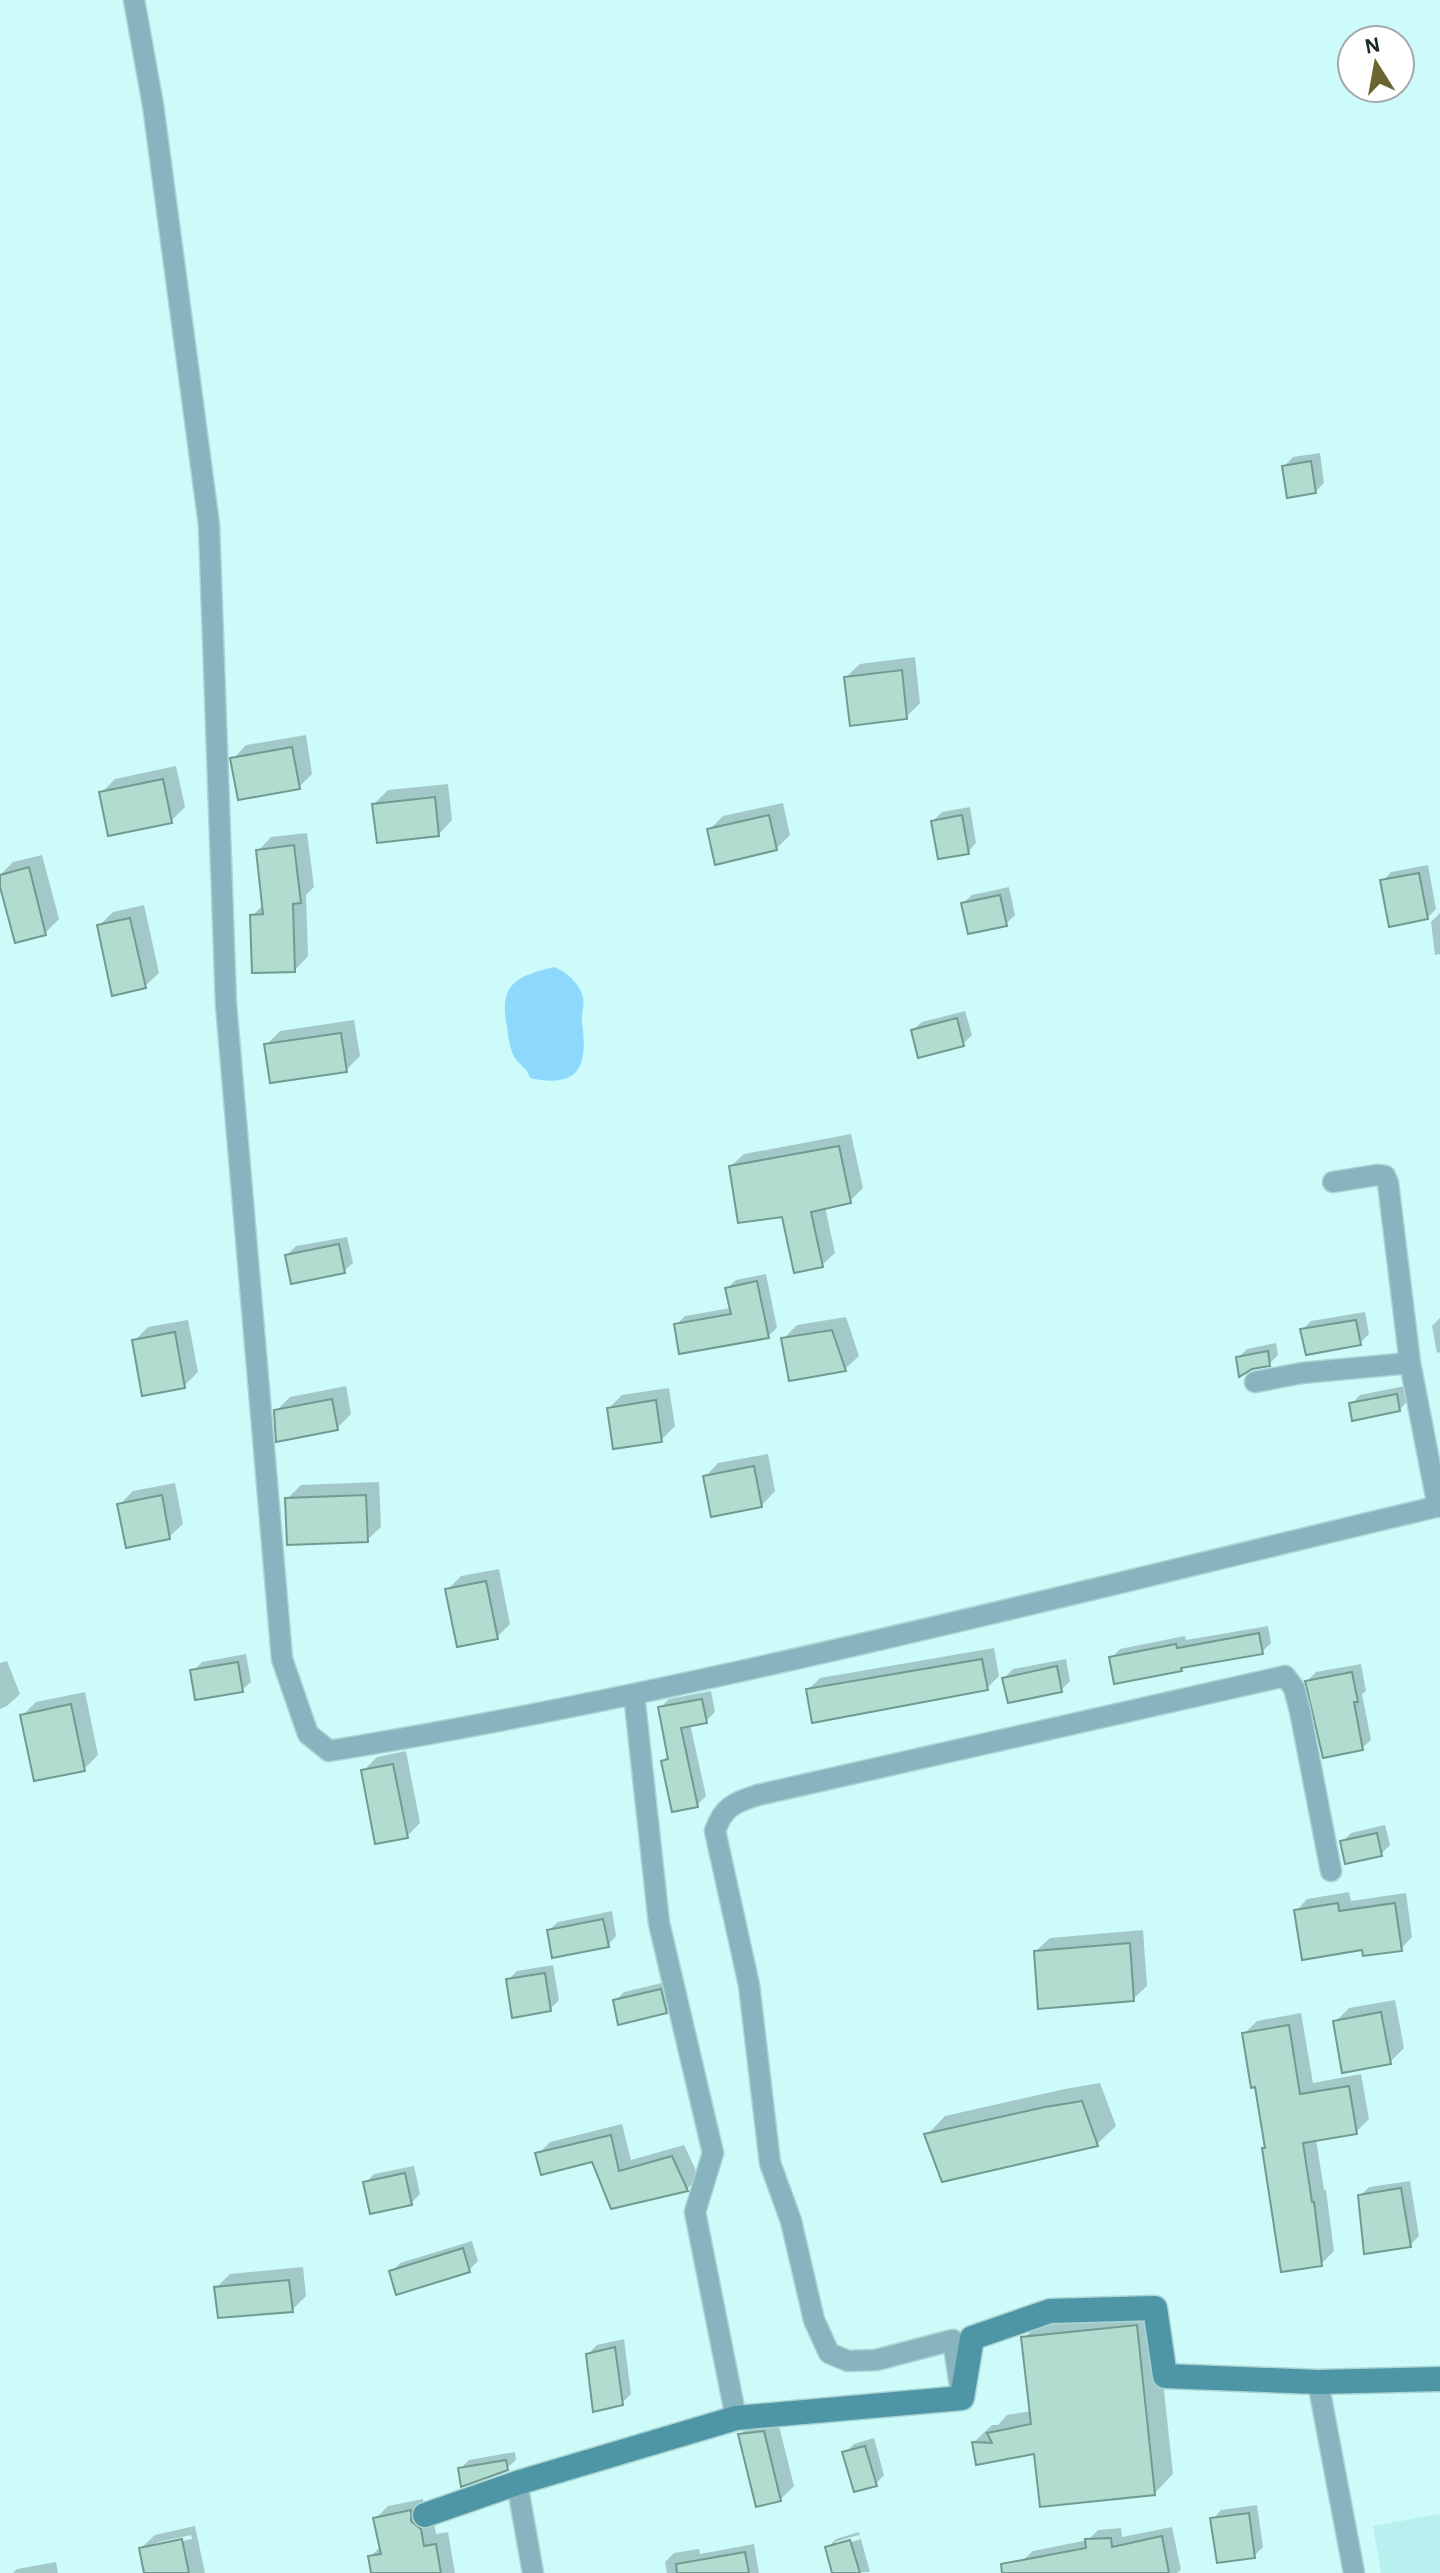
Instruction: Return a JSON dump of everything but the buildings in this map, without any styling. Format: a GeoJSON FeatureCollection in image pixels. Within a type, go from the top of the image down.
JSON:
{"type":"FeatureCollection","features":[{"type":"Feature","properties":{"kind":"street"},"geometry":{"type":"LineString","coordinates":[[134,0],[153,105],[209,525],[226,1004],[282,1659],[308,1734],[329,1751],[436,1734],[713,1678],[1439,1507],[1410,1363],[1388,1183],[1385,1176],[1377,1175],[1333,1182]]}},
{"type":"Feature","properties":{"kind":"street"},"geometry":{"type":"LineString","coordinates":[[1255,1382],[1302,1373],[1410,1363]]}},
{"type":"Feature","properties":{"kind":"street"},"geometry":{"type":"LineString","coordinates":[[962,2398],[953,2340],[876,2360],[848,2361],[829,2353],[814,2320],[791,2221],[770,2163],[749,1985],[715,1831],[721,1814],[740,1801],[758,1795],[1285,1676],[1294,1688],[1300,1711],[1331,1871]]}},
{"type":"Feature","properties":{"kind":"street"},"geometry":{"type":"LineString","coordinates":[[634,1694],[659,1923],[713,2153],[695,2212],[736,2418]]}},
{"type":"Feature","properties":{"kind":"street"},"geometry":{"type":"LineString","coordinates":[[962,2398],[972,2338],[1050,2311],[1155,2308],[1165,2376],[1318,2382],[1440,2379]]}},
{"type":"Feature","properties":{"kind":"street"},"geometry":{"type":"LineString","coordinates":[[1318,2382],[1354,2573]]}},
{"type":"Feature","properties":{"kind":"street"},"geometry":{"type":"LineString","coordinates":[[425,2515],[517,2483],[736,2418],[962,2398]]}},
{"type":"Feature","properties":{"kind":"street"},"geometry":{"type":"LineString","coordinates":[[517,2483],[533,2573]]}},
{"type":"Feature","properties":{"kind":"shaded area"},"geometry":{"type":"Polygon","coordinates":[[[554,967],[579,987],[584,1003],[584,1037],[577,1071],[570,1077],[547,1081],[530,1078],[513,1055],[505,1000],[513,984],[520,979],[554,967]]]}},
{"type":"Feature","properties":{"kind":"shaded area"},"geometry":{"type":"Polygon","coordinates":[[[1440,2514],[1440,2573],[1381,2573],[1373,2526],[1440,2514]]]}}]}
